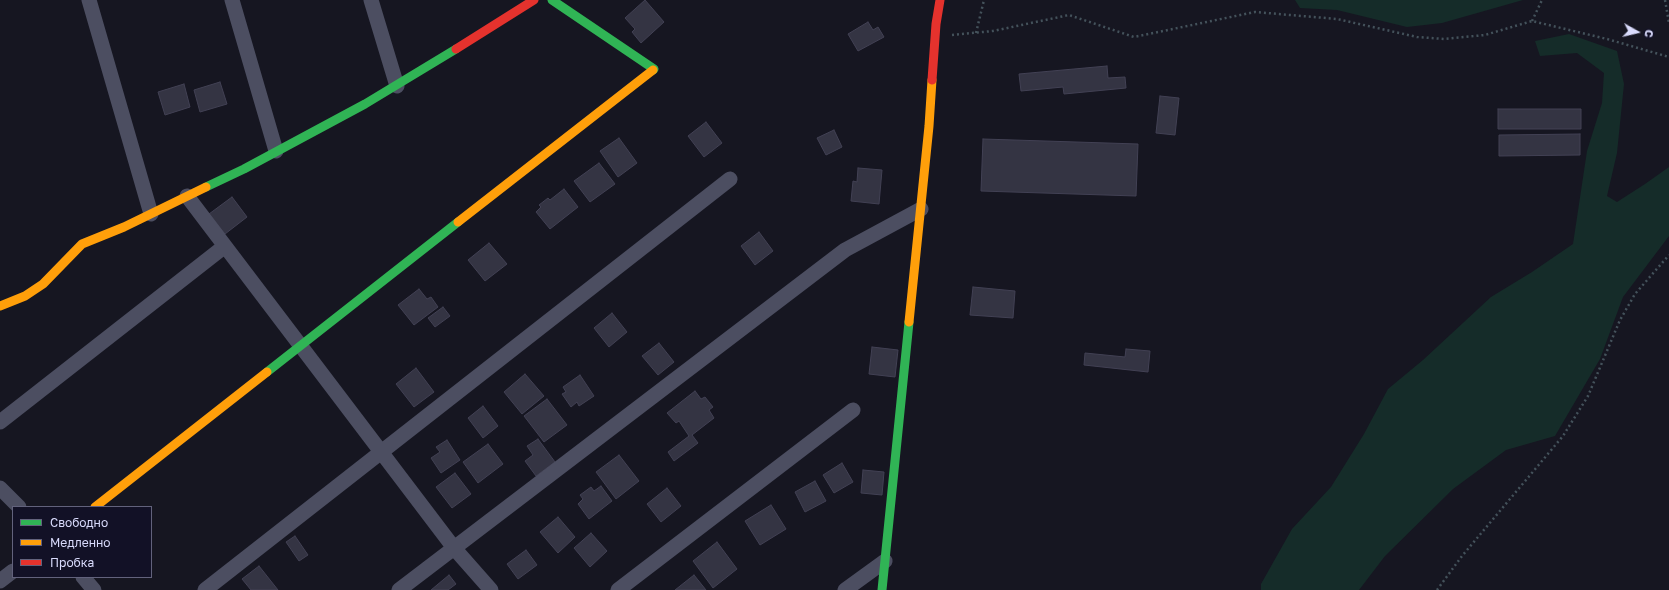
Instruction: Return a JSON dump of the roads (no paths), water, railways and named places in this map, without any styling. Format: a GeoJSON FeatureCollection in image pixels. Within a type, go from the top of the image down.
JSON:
{"type":"FeatureCollection","features":[{"type":"Feature","properties":{"kind":"street"},"geometry":{"type":"LineString","coordinates":[[89,0],[151,214]]}},
{"type":"Feature","properties":{"kind":"street"},"geometry":{"type":"LineString","coordinates":[[232,0],[276,151]]}},
{"type":"Feature","properties":{"kind":"street"},"geometry":{"type":"LineString","coordinates":[[371,0],[397,86]]}},
{"type":"Feature","properties":{"kind":"street"},"geometry":{"type":"LineString","coordinates":[[0,306],[25,296],[43,284],[82,244],[151,214],[187,196],[276,151],[397,86],[514,6],[534,0]]}},
{"type":"Feature","properties":{"kind":"street"},"geometry":{"type":"LineString","coordinates":[[96,506],[300,345],[654,70],[552,0]]}},
{"type":"Feature","properties":{"kind":"street"},"geometry":{"type":"LineString","coordinates":[[882,590],[921,209],[940,0]]}},
{"type":"Feature","properties":{"kind":"street"},"geometry":{"type":"LineString","coordinates":[[204,590],[730,179]]}},
{"type":"Feature","properties":{"kind":"street"},"geometry":{"type":"LineString","coordinates":[[187,196],[454,548],[491,590]]}},
{"type":"Feature","properties":{"kind":"street"},"geometry":{"type":"LineString","coordinates":[[399,590],[845,250],[921,209]]}},
{"type":"Feature","properties":{"kind":"street"},"geometry":{"type":"LineString","coordinates":[[0,422],[225,246]]}},
{"type":"Feature","properties":{"kind":"street"},"geometry":{"type":"LineString","coordinates":[[618,590],[853,410]]}},
{"type":"Feature","properties":{"kind":"street"},"geometry":{"type":"LineString","coordinates":[[0,488],[18,506]]}},
{"type":"Feature","properties":{"kind":"street"},"geometry":{"type":"LineString","coordinates":[[845,590],[885,561]]}},
{"type":"Feature","properties":{"kind":"street"},"geometry":{"type":"LineString","coordinates":[[0,581],[12,572]]}},
{"type":"Feature","properties":{"kind":"street"},"geometry":{"type":"LineString","coordinates":[[84,578],[94,590]]}}]}
